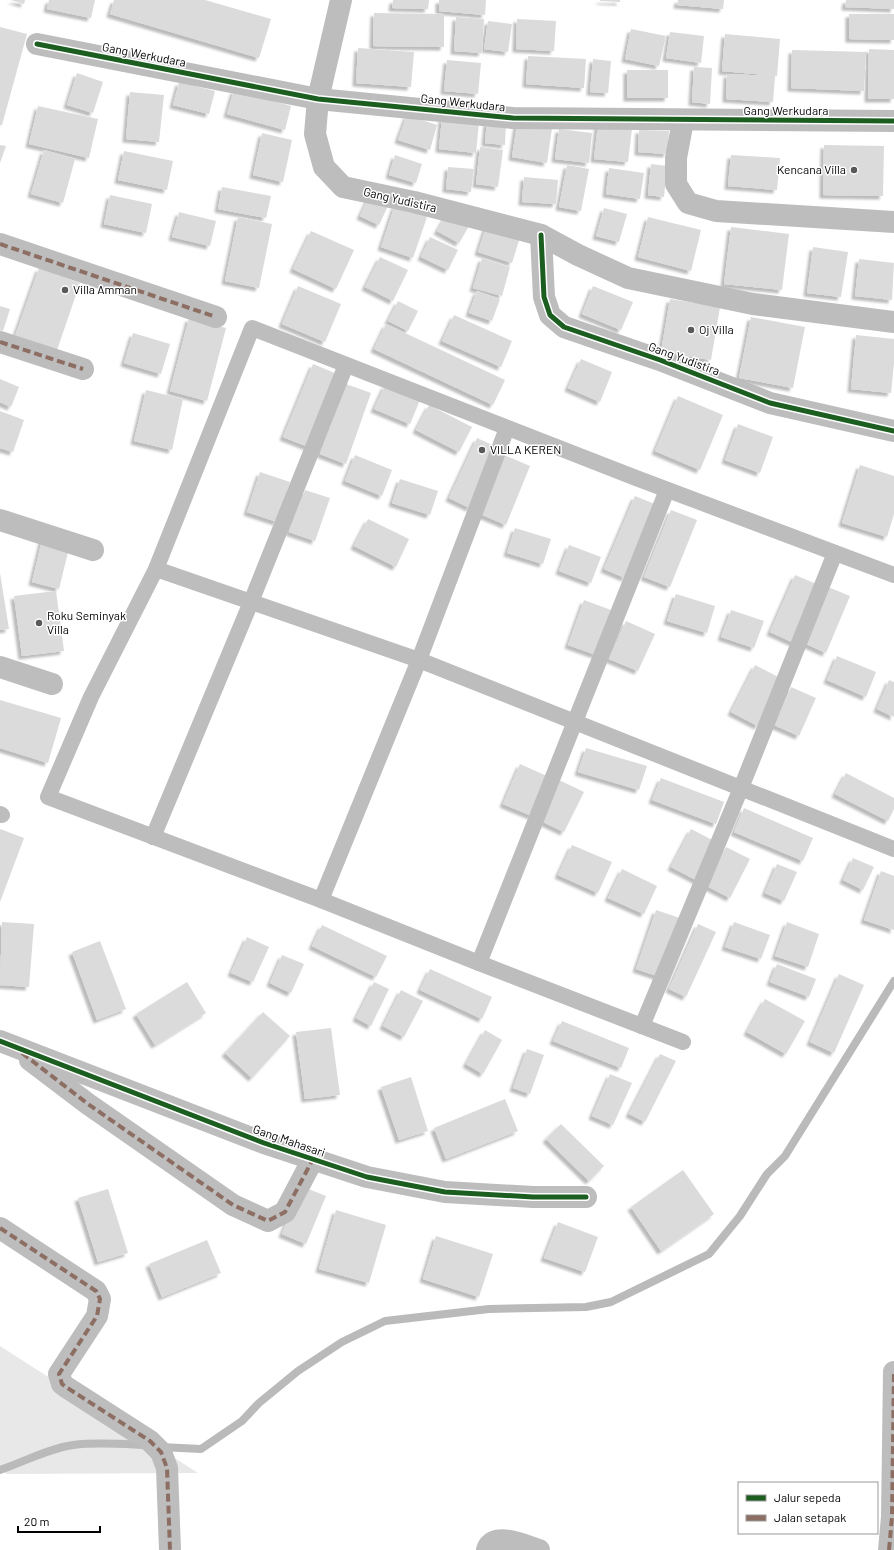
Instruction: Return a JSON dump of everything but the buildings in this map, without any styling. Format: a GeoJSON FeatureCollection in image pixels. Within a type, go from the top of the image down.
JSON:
{"type":"FeatureCollection","features":[{"type":"Feature","properties":{"kind":"street"},"geometry":{"type":"LineString","coordinates":[[318,99],[341,0]]}},
{"type":"Feature","properties":{"kind":"street","name":"Gang Werkudara"},"geometry":{"type":"LineString","coordinates":[[37,44],[318,99],[513,118],[683,121],[894,121]]}},
{"type":"Feature","properties":{"kind":"street","name":"Gang Yudistira"},"geometry":{"type":"LineString","coordinates":[[318,99],[315,134],[324,167],[343,187],[414,202],[541,235],[578,255],[628,278],[753,304],[894,322]]}},
{"type":"Feature","properties":{"kind":"street"},"geometry":{"type":"LineString","coordinates":[[683,121],[676,158],[676,184],[688,203],[716,211],[894,222]]}},
{"type":"Feature","properties":{"kind":"street","name":"Gang Yudistira"},"geometry":{"type":"LineString","coordinates":[[541,235],[544,296],[550,315],[564,327],[660,360],[770,403],[894,431]]}},
{"type":"Feature","properties":{"kind":"street"},"geometry":{"type":"LineString","coordinates":[[0,244],[216,317]]}},
{"type":"Feature","properties":{"kind":"street"},"geometry":{"type":"LineString","coordinates":[[0,342],[83,369]]}},
{"type":"Feature","properties":{"kind":"street"},"geometry":{"type":"LineString","coordinates":[[0,520],[93,550]]}},
{"type":"Feature","properties":{"kind":"street"},"geometry":{"type":"LineString","coordinates":[[0,667],[52,684]]}},
{"type":"Feature","properties":{"kind":"street"},"geometry":{"type":"LineString","coordinates":[[5,1043],[88,1104],[233,1204],[268,1221],[285,1212],[313,1159]]}},
{"type":"Feature","properties":{"kind":"street","name":"Gang Mahasari"},"geometry":{"type":"LineString","coordinates":[[5,1043],[264,1143],[366,1177],[445,1192],[533,1198],[586,1197]]}},
{"type":"Feature","properties":{"kind":"street"},"geometry":{"type":"LineString","coordinates":[[0,1228],[96,1291],[100,1300],[96,1316],[59,1376],[66,1387],[150,1441],[161,1452],[167,1468],[170,1550]]}},
{"type":"Feature","properties":{"kind":"street"},"geometry":{"type":"LineString","coordinates":[[889,1550],[892,1517],[894,1372]]}},
{"type":"Feature","properties":{"kind":"street"},"geometry":{"type":"LineString","coordinates":[[487,1550],[488,1546],[494,1541],[501,1539],[539,1550]]}},
{"type":"Feature","properties":{"kind":"lane"},"geometry":{"type":"LineString","coordinates":[[683,1042],[321,900],[48,797],[91,697],[156,569],[252,328],[667,490],[894,575]]}},
{"type":"Feature","properties":{"kind":"lane"},"geometry":{"type":"LineString","coordinates":[[153,837],[251,602],[346,365]]}},
{"type":"Feature","properties":{"kind":"lane"},"geometry":{"type":"LineString","coordinates":[[321,900],[419,660],[507,428]]}},
{"type":"Feature","properties":{"kind":"lane"},"geometry":{"type":"LineString","coordinates":[[479,963],[667,490]]}},
{"type":"Feature","properties":{"kind":"lane"},"geometry":{"type":"LineString","coordinates":[[642,1026],[741,788],[835,553]]}},
{"type":"Feature","properties":{"kind":"lane"},"geometry":{"type":"LineString","coordinates":[[156,569],[419,660],[894,849]]}},
{"type":"Feature","properties":{"kind":"shaded area"},"geometry":{"type":"Polygon","coordinates":[[[0,1346],[198,1473],[7,1474],[0,1470],[0,1346]]]}},
{"type":"Feature","properties":{"kind":"waterway"},"geometry":{"type":"LineString","coordinates":[[160,1447],[201,1449],[242,1421],[259,1403],[298,1371],[342,1342],[385,1321],[489,1309],[586,1307],[611,1302],[709,1254],[740,1216],[767,1174],[785,1156],[894,981]]}},
{"type":"Feature","properties":{"kind":"waterway"},"geometry":{"type":"LineString","coordinates":[[0,1470],[46,1452],[73,1445],[100,1443],[145,1445]]}},
{"type":"Feature","properties":{"kind":"marked path"},"geometry":{"type":"LineString","coordinates":[[0,244],[216,317]]}},
{"type":"Feature","properties":{"kind":"marked path"},"geometry":{"type":"LineString","coordinates":[[0,342],[83,369]]}},
{"type":"Feature","properties":{"kind":"marked path"},"geometry":{"type":"LineString","coordinates":[[22,1053],[88,1104],[233,1205],[268,1221],[285,1212],[313,1159]]}},
{"type":"Feature","properties":{"kind":"marked path"},"geometry":{"type":"LineString","coordinates":[[0,1228],[96,1291],[100,1299],[97,1316],[59,1374],[62,1384],[150,1441],[161,1452],[167,1468],[170,1550]]}},
{"type":"Feature","properties":{"kind":"marked path"},"geometry":{"type":"LineString","coordinates":[[889,1550],[892,1517],[894,1372]]}},
{"type":"Feature","properties":{"kind":"cycle path"},"geometry":{"type":"LineString","coordinates":[[37,44],[318,99],[513,118],[894,121]]}},
{"type":"Feature","properties":{"kind":"cycle path"},"geometry":{"type":"LineString","coordinates":[[541,235],[544,297],[550,315],[564,327],[660,360],[770,403],[894,431]]}},
{"type":"Feature","properties":{"kind":"cycle path"},"geometry":{"type":"LineString","coordinates":[[0,1041],[264,1143],[367,1177],[445,1192],[533,1197],[586,1197]]}},
{"type":"Feature","properties":{"kind":"place","name":"Kencana Villa"},"geometry":{"type":"Point","coordinates":[854,170]}},
{"type":"Feature","properties":{"kind":"place","name":"Villa Amman"},"geometry":{"type":"Point","coordinates":[65,290]}},
{"type":"Feature","properties":{"kind":"place","name":"Oj Villa"},"geometry":{"type":"Point","coordinates":[691,330]}},
{"type":"Feature","properties":{"kind":"place","name":"VILLA KEREN"},"geometry":{"type":"Point","coordinates":[482,450]}},
{"type":"Feature","properties":{"kind":"place","name":"Roku Seminyak Villa"},"geometry":{"type":"Point","coordinates":[39,623]}}]}
